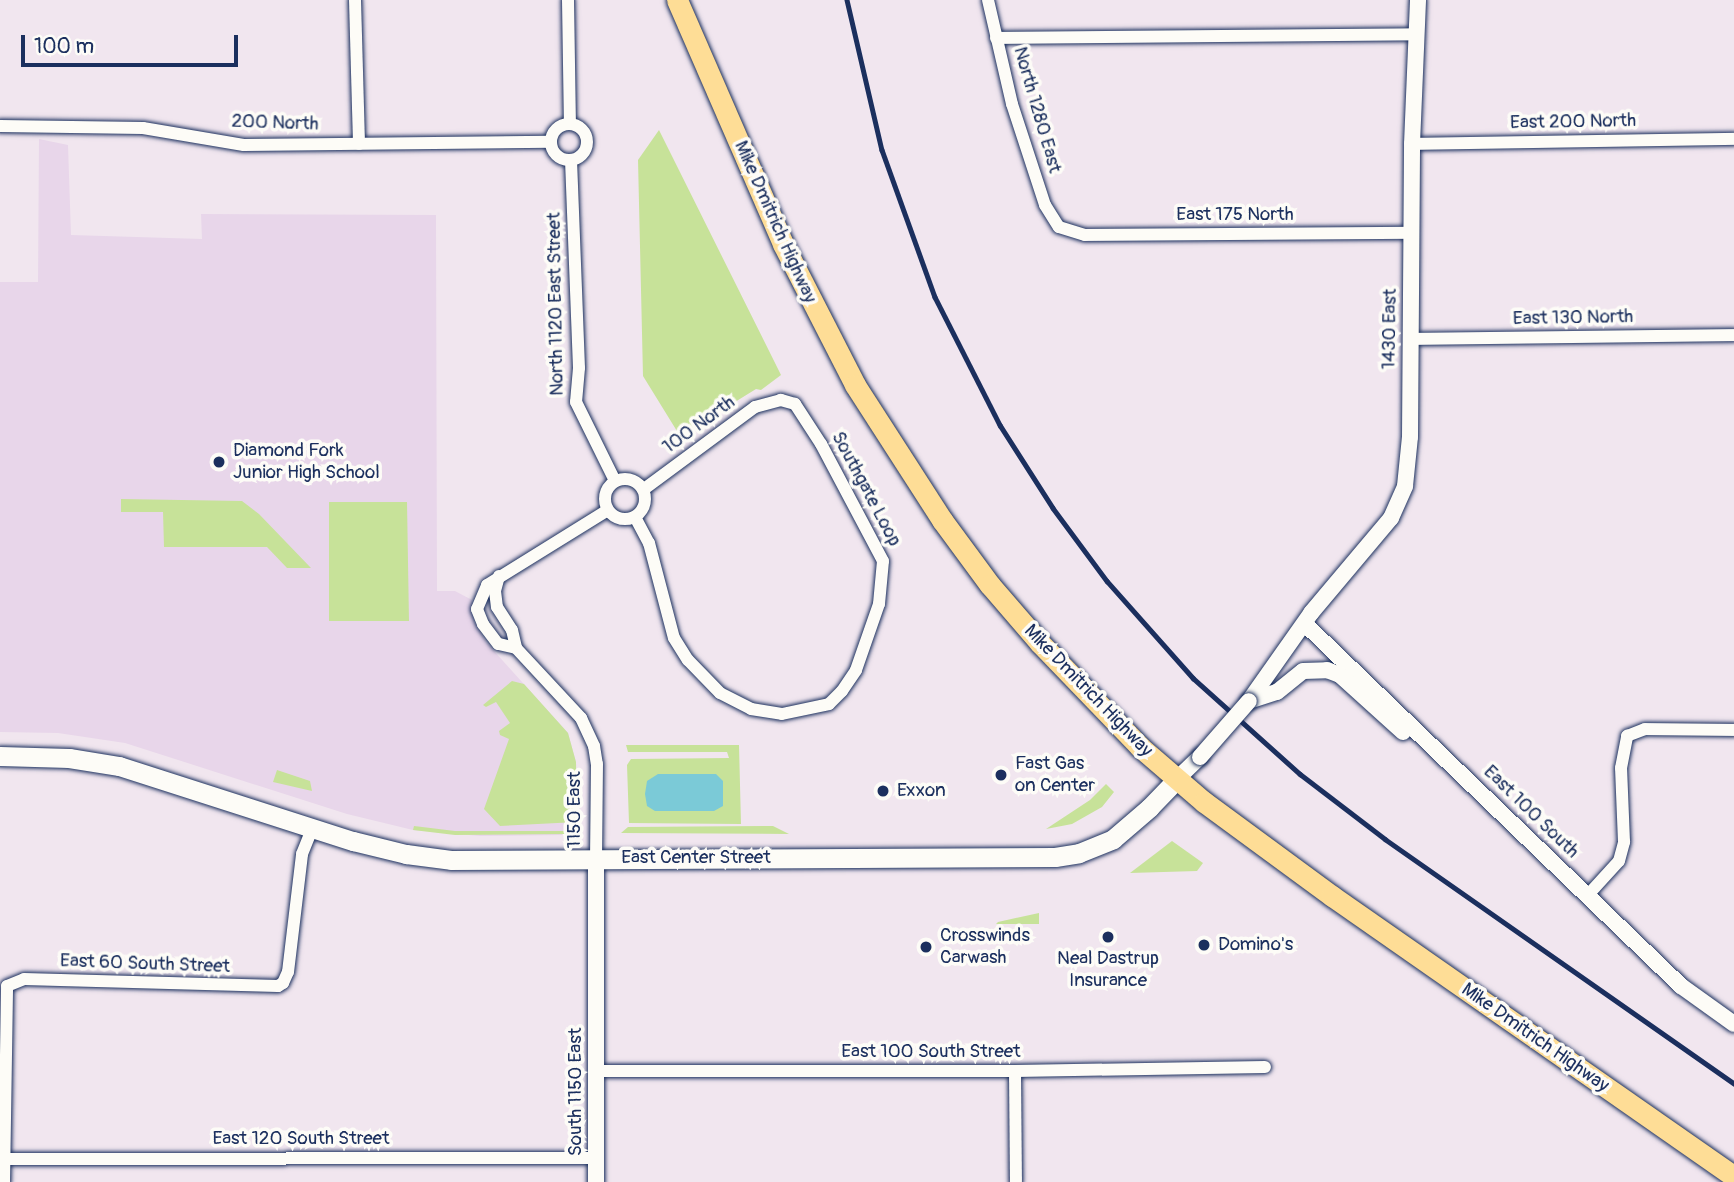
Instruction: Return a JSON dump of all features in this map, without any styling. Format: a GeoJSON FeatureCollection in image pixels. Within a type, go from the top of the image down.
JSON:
{"type":"FeatureCollection","features":[{"type":"Feature","properties":{"kind":"highway","name":"Mike Dmitrich Highway"},"geometry":{"type":"LineString","coordinates":[[677,0],[795,271],[830,339],[883,431],[953,535],[1007,604],[1084,690],[1177,779],[1311,881],[1734,1177]]}},
{"type":"Feature","properties":{"kind":"main road","name":"East Center Street"},"geometry":{"type":"LineString","coordinates":[[0,756],[69,758],[119,766],[386,850],[426,857],[500,860],[1055,857],[1079,853],[1112,839],[1149,808],[1177,779]]}},
{"type":"Feature","properties":{"kind":"street"},"geometry":{"type":"LineString","coordinates":[[355,0],[359,144]]}},
{"type":"Feature","properties":{"kind":"street"},"geometry":{"type":"LineString","coordinates":[[568,0],[570,123]]}},
{"type":"Feature","properties":{"kind":"street","name":"North 1280 East"},"geometry":{"type":"LineString","coordinates":[[988,0],[1012,103],[1045,205],[1059,227]]}},
{"type":"Feature","properties":{"kind":"street","name":"1430 East"},"geometry":{"type":"LineString","coordinates":[[1305,624],[1328,592],[1380,533],[1402,494],[1408,467],[1412,339],[1412,144],[1418,0]]}},
{"type":"Feature","properties":{"kind":"street"},"geometry":{"type":"LineString","coordinates":[[996,38],[1417,34]]}},
{"type":"Feature","properties":{"kind":"street"},"geometry":{"type":"LineString","coordinates":[[570,123],[585,132],[588,144],[582,155],[571,160],[559,157],[551,142],[558,127],[570,123]]}},
{"type":"Feature","properties":{"kind":"street","name":"200 North"},"geometry":{"type":"LineString","coordinates":[[0,126],[143,128],[244,145],[551,142]]}},
{"type":"Feature","properties":{"kind":"street","name":"East 200 North"},"geometry":{"type":"LineString","coordinates":[[1412,144],[1734,139]]}},
{"type":"Feature","properties":{"kind":"street","name":"North 1120 East Street"},"geometry":{"type":"LineString","coordinates":[[571,160],[579,368],[576,402],[615,481]]}},
{"type":"Feature","properties":{"kind":"street","name":"East 175 North"},"geometry":{"type":"LineString","coordinates":[[1059,227],[1085,235],[1411,233]]}},
{"type":"Feature","properties":{"kind":"street","name":"East 130 North"},"geometry":{"type":"LineString","coordinates":[[1412,339],[1734,335]]}},
{"type":"Feature","properties":{"kind":"street","name":"100 North"},"geometry":{"type":"LineString","coordinates":[[643,490],[755,407],[780,400]]}},
{"type":"Feature","properties":{"kind":"street","name":"Southgate Loop"},"geometry":{"type":"LineString","coordinates":[[635,517],[649,543],[674,638],[688,660],[720,693],[751,709],[782,714],[829,704],[856,670],[879,604],[883,561],[821,444],[795,404],[780,400]]}},
{"type":"Feature","properties":{"kind":"street"},"geometry":{"type":"LineString","coordinates":[[634,480],[643,490],[645,503],[635,517],[618,518],[608,510],[606,491],[615,481],[634,480]]}},
{"type":"Feature","properties":{"kind":"street"},"geometry":{"type":"LineString","coordinates":[[499,576],[495,591],[497,607],[512,631],[516,648],[499,644],[490,636],[477,609],[487,585],[499,576],[608,510]]}},
{"type":"Feature","properties":{"kind":"street","name":"East Center Street"},"geometry":{"type":"LineString","coordinates":[[1177,779],[1249,701],[1270,688],[1305,624]]}},
{"type":"Feature","properties":{"kind":"street","name":"East 100 South"},"geometry":{"type":"LineString","coordinates":[[1305,624],[1681,986],[1734,1024]]}},
{"type":"Feature","properties":{"kind":"street","name":"1150 East"},"geometry":{"type":"LineString","coordinates":[[516,648],[581,718],[588,730],[597,764],[596,1001]]}},
{"type":"Feature","properties":{"kind":"street"},"geometry":{"type":"LineString","coordinates":[[1270,688],[1303,671],[1315,668],[1333,672],[1437,762],[1461,774]]}},
{"type":"Feature","properties":{"kind":"street"},"geometry":{"type":"LineString","coordinates":[[1587,897],[1619,861],[1624,842],[1621,768],[1627,736],[1645,729],[1734,730]]}},
{"type":"Feature","properties":{"kind":"street","name":"East 60 South Street"},"geometry":{"type":"LineString","coordinates":[[5,1159],[7,986],[24,979],[262,986],[283,983],[288,972],[302,855],[313,827]]}},
{"type":"Feature","properties":{"kind":"street","name":"South 1150 East"},"geometry":{"type":"LineString","coordinates":[[596,1001],[596,1182]]}},
{"type":"Feature","properties":{"kind":"street","name":"East 100 South Street"},"geometry":{"type":"LineString","coordinates":[[597,1071],[1015,1071],[1265,1067]]}},
{"type":"Feature","properties":{"kind":"street"},"geometry":{"type":"LineString","coordinates":[[1015,1071],[1016,1182]]}},
{"type":"Feature","properties":{"kind":"street","name":"East 120 South Street"},"geometry":{"type":"LineString","coordinates":[[5,1159],[598,1158]]}},
{"type":"Feature","properties":{"kind":"street"},"geometry":{"type":"LineString","coordinates":[[4,1182],[5,1159]]}},
{"type":"Feature","properties":{"kind":"shaded area","name":"Diamond Fork Junior High School"},"geometry":{"type":"Polygon","coordinates":[[[39,139],[68,145],[71,235],[202,239],[201,214],[436,215],[437,591],[455,591],[472,600],[474,622],[486,642],[568,733],[576,762],[577,822],[571,832],[563,835],[480,836],[413,830],[347,814],[125,743],[58,733],[0,732],[0,282],[38,282],[39,139]]]}},
{"type":"Feature","properties":{"kind":"green space"},"geometry":{"type":"Polygon","coordinates":[[[659,130],[781,375],[761,390],[756,389],[680,436],[643,376],[638,160],[659,130]]]}},
{"type":"Feature","properties":{"kind":"green space"},"geometry":{"type":"Polygon","coordinates":[[[121,499],[242,501],[259,514],[311,568],[287,568],[267,547],[164,547],[163,512],[121,512],[121,499]]]}},
{"type":"Feature","properties":{"kind":"green space"},"geometry":{"type":"Polygon","coordinates":[[[329,502],[407,502],[409,621],[329,621],[329,502]]]}},
{"type":"Feature","properties":{"kind":"green space"},"geometry":{"type":"Polygon","coordinates":[[[512,681],[524,684],[568,733],[576,762],[577,822],[500,826],[484,809],[509,739],[500,735],[499,731],[510,723],[496,702],[486,707],[483,705],[512,681]]]}},
{"type":"Feature","properties":{"kind":"green space"},"geometry":{"type":"Polygon","coordinates":[[[626,745],[739,745],[741,824],[629,823],[627,765],[631,759],[729,758],[727,752],[628,752],[626,745]]]}},
{"type":"Feature","properties":{"kind":"green space"},"geometry":{"type":"Polygon","coordinates":[[[277,770],[310,781],[312,791],[273,782],[277,770]]]}},
{"type":"Feature","properties":{"kind":"green space"},"geometry":{"type":"Polygon","coordinates":[[[1106,784],[1114,792],[1102,807],[1072,824],[1046,829],[1090,800],[1106,784]]]}},
{"type":"Feature","properties":{"kind":"green space"},"geometry":{"type":"Polygon","coordinates":[[[414,826],[455,831],[564,831],[566,834],[455,835],[413,830],[414,826]]]}},
{"type":"Feature","properties":{"kind":"green space"},"geometry":{"type":"Polygon","coordinates":[[[773,826],[789,834],[621,833],[628,827],[773,826]]]}},
{"type":"Feature","properties":{"kind":"green space"},"geometry":{"type":"Polygon","coordinates":[[[1172,841],[1203,863],[1197,871],[1130,873],[1172,841]]]}},
{"type":"Feature","properties":{"kind":"green space"},"geometry":{"type":"Polygon","coordinates":[[[1039,913],[1039,924],[996,924],[998,922],[1039,913]]]}},
{"type":"Feature","properties":{"kind":"water"},"geometry":{"type":"Polygon","coordinates":[[[658,774],[716,774],[723,781],[723,806],[714,811],[655,811],[647,806],[645,794],[647,781],[658,774]]]}},
{"type":"Feature","properties":{"kind":"railway"},"geometry":{"type":"LineString","coordinates":[[847,0],[882,150],[935,297],[1000,425],[1053,508],[1107,581],[1193,678],[1300,774],[1385,839],[1734,1083]]}},
{"type":"Feature","properties":{"kind":"place","name":"Diamond Fork Junior High School"},"geometry":{"type":"Point","coordinates":[219,462]}},
{"type":"Feature","properties":{"kind":"place","name":"Fast Gas on Center"},"geometry":{"type":"Point","coordinates":[1001,775]}},
{"type":"Feature","properties":{"kind":"place","name":"Exxon"},"geometry":{"type":"Point","coordinates":[883,791]}},
{"type":"Feature","properties":{"kind":"place","name":"Neal Dastrup Insurance"},"geometry":{"type":"Point","coordinates":[1108,937]}},
{"type":"Feature","properties":{"kind":"place","name":"Domino's"},"geometry":{"type":"Point","coordinates":[1204,945]}},
{"type":"Feature","properties":{"kind":"place","name":"Crosswinds Carwash"},"geometry":{"type":"Point","coordinates":[926,947]}}]}
